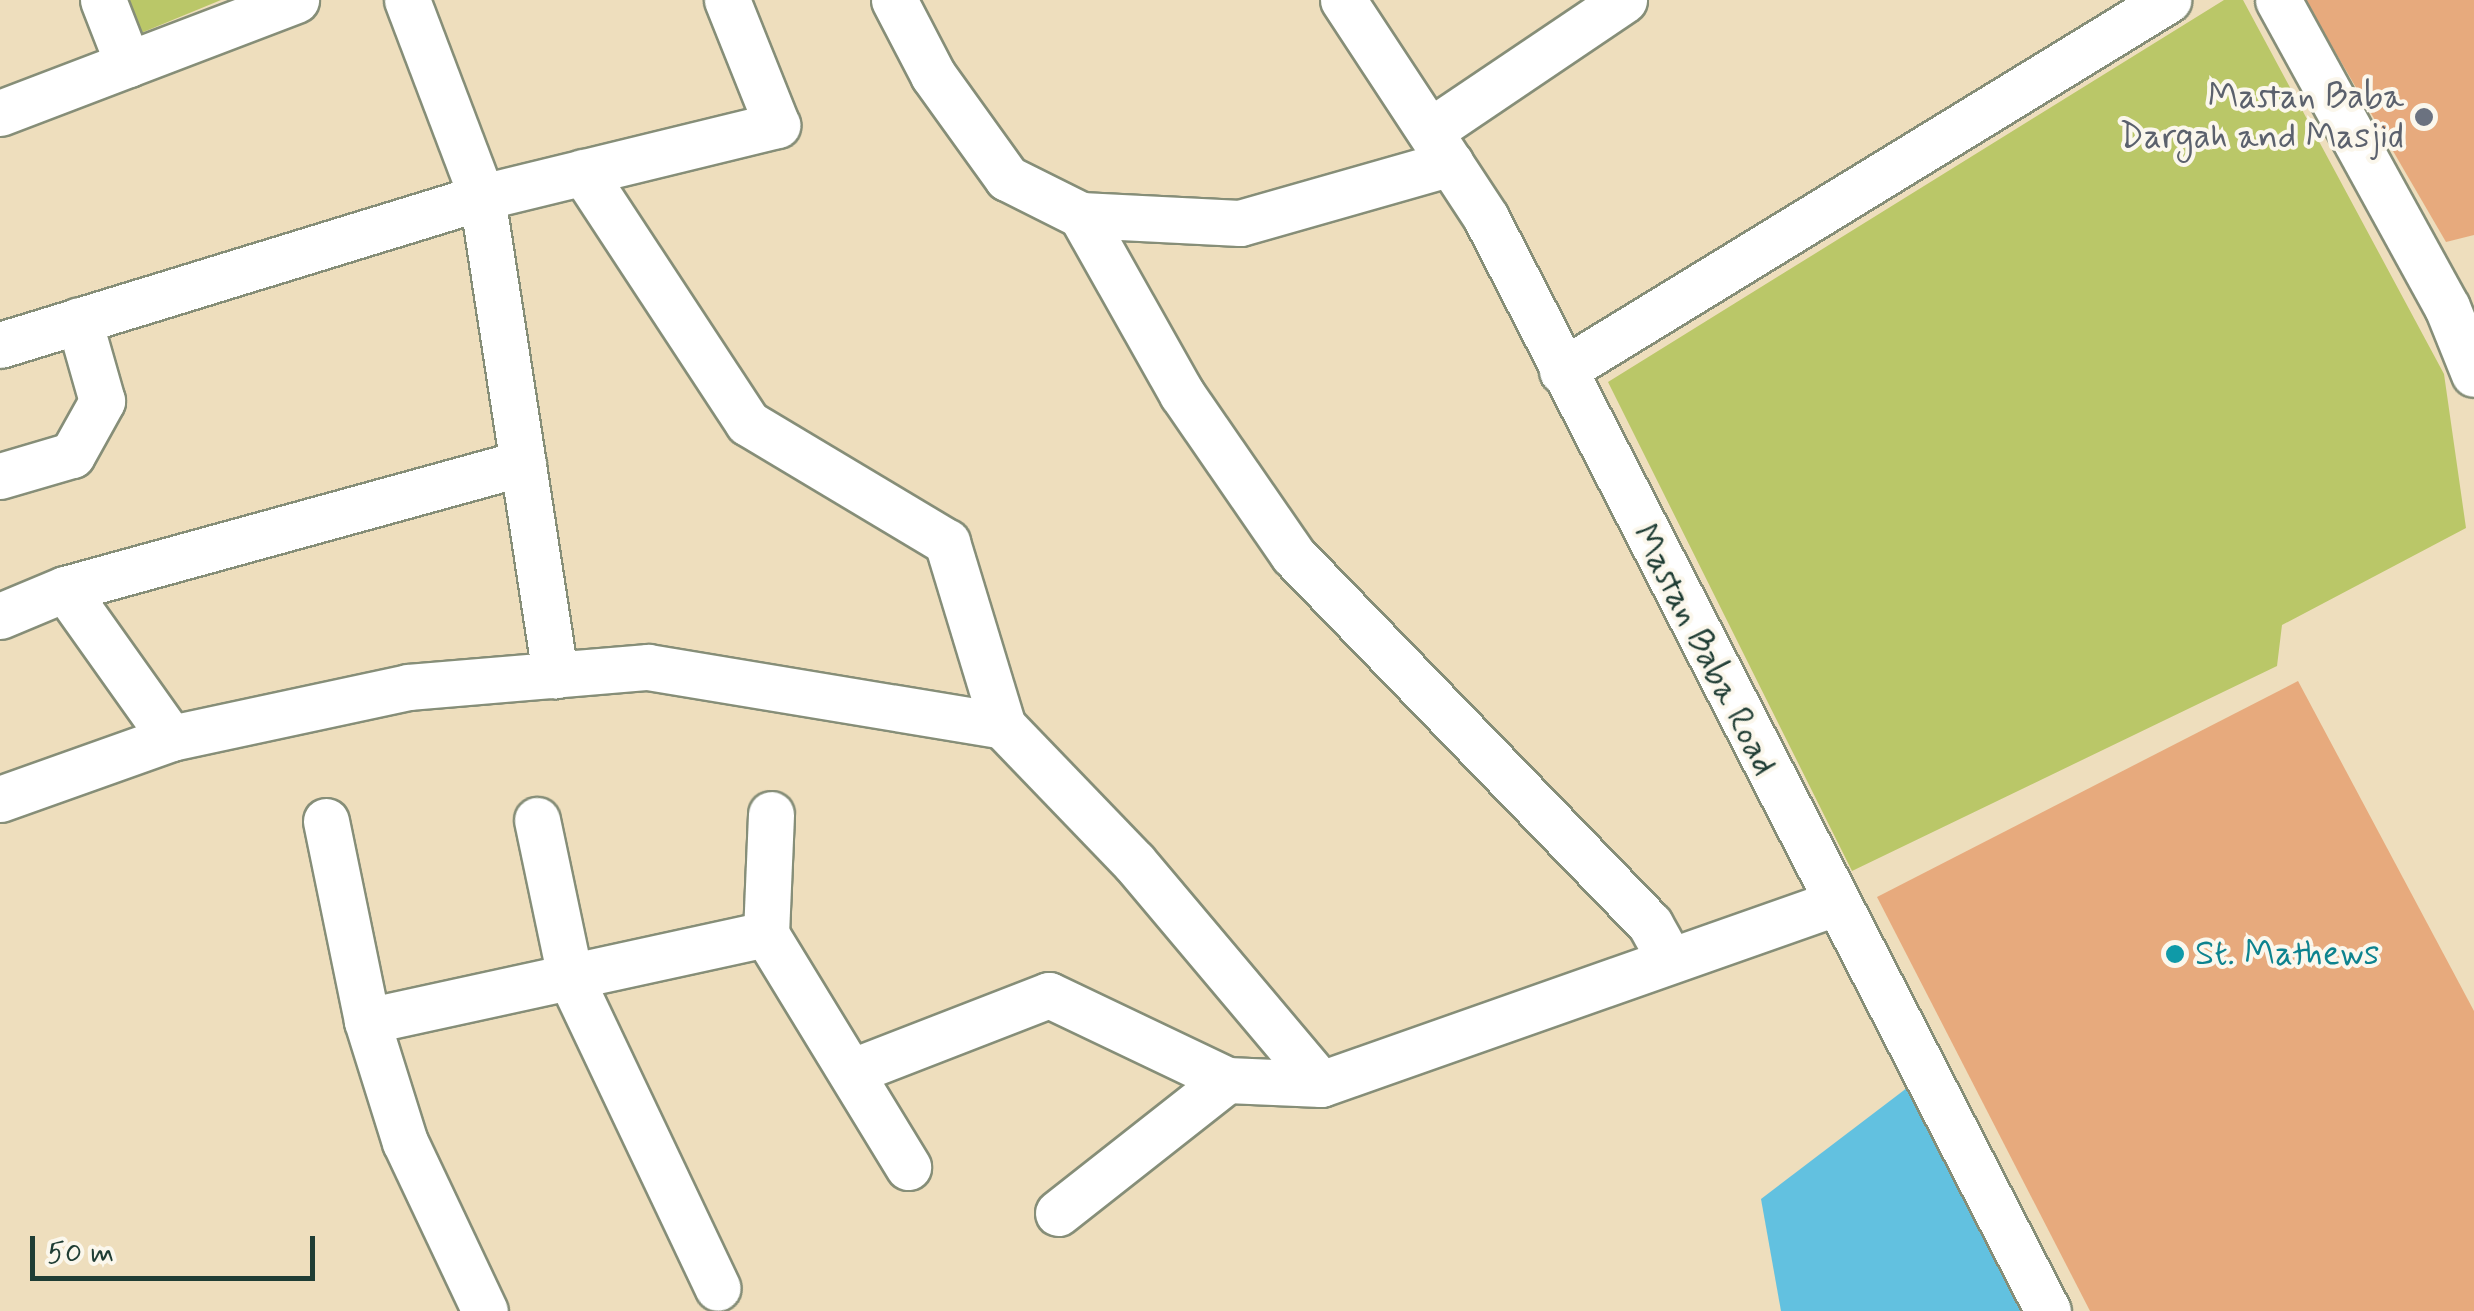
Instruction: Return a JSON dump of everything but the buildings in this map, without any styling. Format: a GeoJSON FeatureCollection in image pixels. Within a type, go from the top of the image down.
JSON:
{"type":"FeatureCollection","features":[{"type":"Feature","properties":{"kind":"street"},"geometry":{"type":"LineString","coordinates":[[103,0],[128,64]]}},
{"type":"Feature","properties":{"kind":"street"},"geometry":{"type":"LineString","coordinates":[[0,113],[296,0]]}},
{"type":"Feature","properties":{"kind":"street"},"geometry":{"type":"LineString","coordinates":[[408,0],[482,197],[555,675]]}},
{"type":"Feature","properties":{"kind":"street"},"geometry":{"type":"LineString","coordinates":[[0,344],[482,197],[777,125],[727,0]]}},
{"type":"Feature","properties":{"kind":"street"},"geometry":{"type":"LineString","coordinates":[[894,0],[933,75],[1007,178],[1081,215],[1240,223],[1440,147],[1624,0]]}},
{"type":"Feature","properties":{"kind":"street","name":"Mastan Baba Road"},"geometry":{"type":"LineString","coordinates":[[1342,0],[1440,147],[1562,372],[2048,1311]]}},
{"type":"Feature","properties":{"kind":"street"},"geometry":{"type":"LineString","coordinates":[[1562,372],[2168,0]]}},
{"type":"Feature","properties":{"kind":"street"},"geometry":{"type":"LineString","coordinates":[[2278,0],[2448,307],[2474,374]]}},
{"type":"Feature","properties":{"kind":"street"},"geometry":{"type":"LineString","coordinates":[[583,172],[748,423],[946,542],[1003,726],[1134,862],[1219,974],[1321,1084]]}},
{"type":"Feature","properties":{"kind":"street"},"geometry":{"type":"LineString","coordinates":[[1081,215],[1182,394],[1293,555],[1650,924],[1670,960]]}},
{"type":"Feature","properties":{"kind":"street"},"geometry":{"type":"LineString","coordinates":[[0,476],[72,455],[102,401],[79,320]]}},
{"type":"Feature","properties":{"kind":"street"},"geometry":{"type":"LineString","coordinates":[[0,616],[66,589],[523,464]]}},
{"type":"Feature","properties":{"kind":"street"},"geometry":{"type":"LineString","coordinates":[[66,589],[171,738]]}},
{"type":"Feature","properties":{"kind":"street"},"geometry":{"type":"LineString","coordinates":[[0,800],[171,738],[408,687],[648,667],[1003,726]]}},
{"type":"Feature","properties":{"kind":"street"},"geometry":{"type":"LineString","coordinates":[[771,814],[766,934],[908,1167]]}},
{"type":"Feature","properties":{"kind":"street"},"geometry":{"type":"LineString","coordinates":[[537,820],[570,977],[718,1288]]}},
{"type":"Feature","properties":{"kind":"street"},"geometry":{"type":"LineString","coordinates":[[326,821],[367,1021],[404,1142],[485,1311]]}},
{"type":"Feature","properties":{"kind":"street"},"geometry":{"type":"LineString","coordinates":[[852,1071],[1049,995],[1227,1080],[1321,1084],[1834,903]]}},
{"type":"Feature","properties":{"kind":"street"},"geometry":{"type":"LineString","coordinates":[[367,1021],[766,934]]}},
{"type":"Feature","properties":{"kind":"street"},"geometry":{"type":"LineString","coordinates":[[1058,1213],[1227,1080]]}},
{"type":"Feature","properties":{"kind":"green space"},"geometry":{"type":"Polygon","coordinates":[[[105,0],[221,0],[124,40],[105,0]]]}},
{"type":"Feature","properties":{"kind":"green space"},"geometry":{"type":"Polygon","coordinates":[[[2224,0],[2243,0],[2444,374],[2466,528],[2282,625],[2277,666],[1852,871],[1608,382],[2224,0]]]}},
{"type":"Feature","properties":{"kind":"water"},"geometry":{"type":"Polygon","coordinates":[[[1924,1075],[2052,1311],[1781,1311],[1761,1199],[1924,1075]]]}},
{"type":"Feature","properties":{"kind":"place","name":"Mastan Baba Dargah and Masjid"},"geometry":{"type":"Point","coordinates":[2424,117]}},
{"type":"Feature","properties":{"kind":"place","name":"St. Mathews"},"geometry":{"type":"Point","coordinates":[2175,954]}}]}
